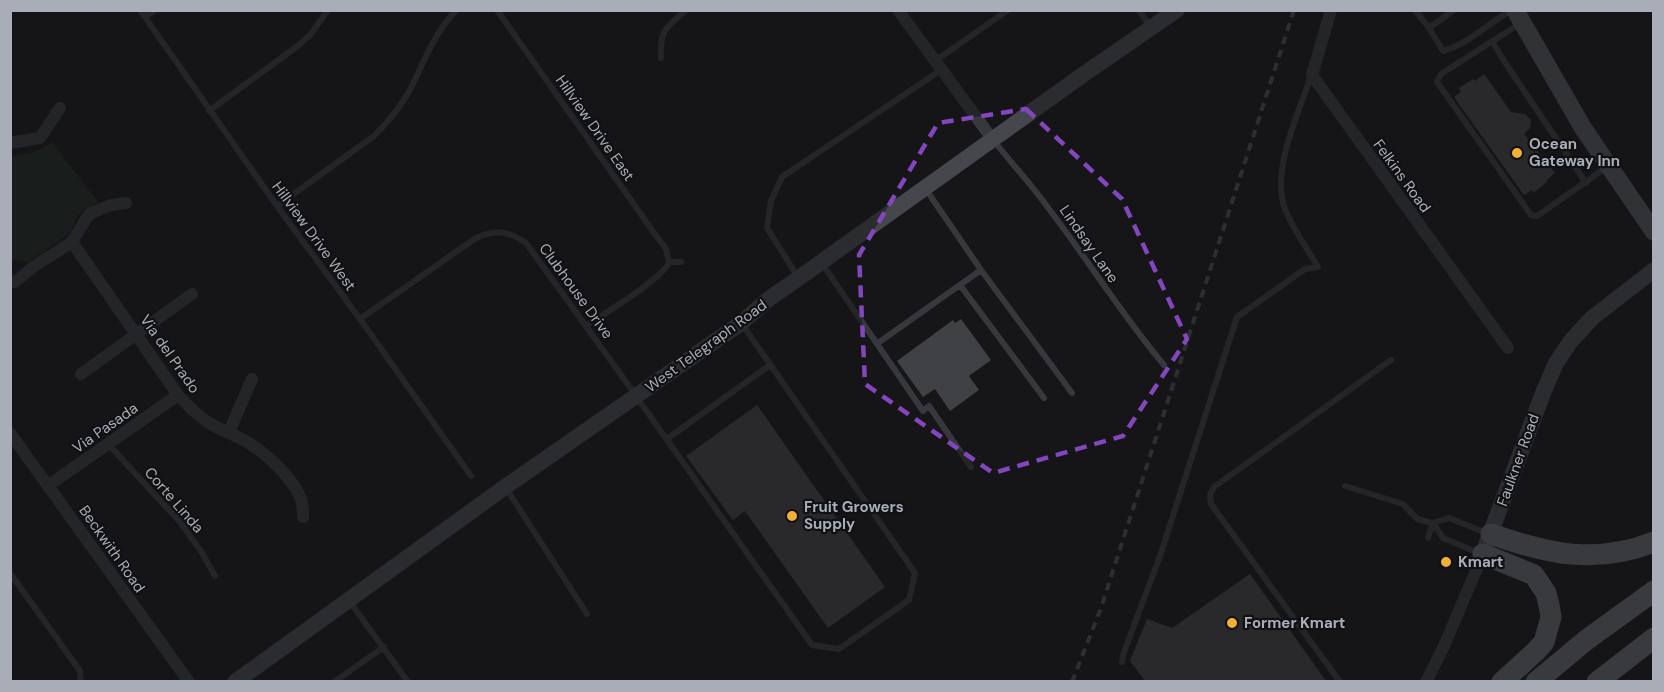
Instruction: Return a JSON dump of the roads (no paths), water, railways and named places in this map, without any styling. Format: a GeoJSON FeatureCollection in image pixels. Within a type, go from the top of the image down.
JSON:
{"type":"FeatureCollection","features":[{"type":"Feature","properties":{"kind":"highway"},"geometry":{"type":"LineString","coordinates":[[1491,534],[1528,547],[1588,556],[1623,552],[1653,542]]}},
{"type":"Feature","properties":{"kind":"highway"},"geometry":{"type":"LineString","coordinates":[[1483,554],[1534,575],[1546,593],[1549,604],[1551,617],[1544,642],[1503,681]]}},
{"type":"Feature","properties":{"kind":"highway"},"geometry":{"type":"LineString","coordinates":[[1536,681],[1584,641],[1653,591]]}},
{"type":"Feature","properties":{"kind":"highway"},"geometry":{"type":"LineString","coordinates":[[1597,681],[1653,638]]}},
{"type":"Feature","properties":{"kind":"main road","name":"West Telegraph Road"},"geometry":{"type":"LineString","coordinates":[[241,680],[349,599],[741,323],[770,298],[1177,10]]}},
{"type":"Feature","properties":{"kind":"main road"},"geometry":{"type":"LineString","coordinates":[[1516,15],[1583,128],[1653,232]]}},
{"type":"Feature","properties":{"kind":"main road","name":"Faulkner Road"},"geometry":{"type":"LineString","coordinates":[[1483,554],[1556,363],[1571,341],[1592,318],[1653,270]]}},
{"type":"Feature","properties":{"kind":"street"},"geometry":{"type":"LineString","coordinates":[[898,10],[993,140]]}},
{"type":"Feature","properties":{"kind":"street"},"geometry":{"type":"LineString","coordinates":[[1312,75],[1331,10]]}},
{"type":"Feature","properties":{"kind":"street","name":"Felkins Road"},"geometry":{"type":"LineString","coordinates":[[1312,75],[1508,348]]}},
{"type":"Feature","properties":{"kind":"street"},"geometry":{"type":"LineString","coordinates":[[10,143],[40,138],[60,108]]}},
{"type":"Feature","properties":{"kind":"street"},"geometry":{"type":"LineString","coordinates":[[15,282],[33,267],[72,242],[91,213],[126,202]]}},
{"type":"Feature","properties":{"kind":"street","name":"Via del Prado"},"geometry":{"type":"LineString","coordinates":[[72,242],[178,395],[209,423],[229,432],[265,454],[297,491],[302,504],[303,517]]}},
{"type":"Feature","properties":{"kind":"street"},"geometry":{"type":"LineString","coordinates":[[81,374],[192,294]]}},
{"type":"Feature","properties":{"kind":"street"},"geometry":{"type":"LineString","coordinates":[[229,432],[252,380]]}},
{"type":"Feature","properties":{"kind":"street","name":"Via Pasada"},"geometry":{"type":"LineString","coordinates":[[49,485],[178,395]]}},
{"type":"Feature","properties":{"kind":"street","name":"Beckwith Road"},"geometry":{"type":"LineString","coordinates":[[10,433],[189,681]]}},
{"type":"Feature","properties":{"kind":"street","name":"Faulkner Road"},"geometry":{"type":"LineString","coordinates":[[1426,681],[1444,646],[1483,554]]}},
{"type":"Feature","properties":{"kind":"lane","name":"Hillview Drive West"},"geometry":{"type":"LineString","coordinates":[[140,10],[277,206],[471,476]]}},
{"type":"Feature","properties":{"kind":"lane"},"geometry":{"type":"LineString","coordinates":[[145,17],[155,10]]}},
{"type":"Feature","properties":{"kind":"lane"},"geometry":{"type":"LineString","coordinates":[[210,111],[299,45],[311,34],[328,10]]}},
{"type":"Feature","properties":{"kind":"lane"},"geometry":{"type":"LineString","coordinates":[[277,206],[374,136],[405,98],[446,22],[457,10]]}},
{"type":"Feature","properties":{"kind":"lane","name":"Hillview Drive East"},"geometry":{"type":"LineString","coordinates":[[497,10],[666,249],[669,262]]}},
{"type":"Feature","properties":{"kind":"lane"},"geometry":{"type":"LineString","coordinates":[[661,58],[661,38],[672,22],[686,10]]}},
{"type":"Feature","properties":{"kind":"lane"},"geometry":{"type":"LineString","coordinates":[[799,278],[767,228],[771,201],[782,177],[938,66],[1008,10]]}},
{"type":"Feature","properties":{"kind":"lane"},"geometry":{"type":"LineString","coordinates":[[1139,10],[1151,28]]}},
{"type":"Feature","properties":{"kind":"lane"},"geometry":{"type":"LineString","coordinates":[[1415,10],[1443,51],[1469,40],[1498,18],[1516,15]]}},
{"type":"Feature","properties":{"kind":"lane"},"geometry":{"type":"LineString","coordinates":[[1429,28],[1454,10]]}},
{"type":"Feature","properties":{"kind":"lane"},"geometry":{"type":"LineString","coordinates":[[1516,15],[1492,41],[1441,74],[1437,82],[1530,215],[1537,216],[1608,167]]}},
{"type":"Feature","properties":{"kind":"lane"},"geometry":{"type":"LineString","coordinates":[[1492,41],[1586,183]]}},
{"type":"Feature","properties":{"kind":"lane"},"geometry":{"type":"LineString","coordinates":[[1122,663],[1160,556],[1237,317],[1305,269],[1318,267],[1284,208],[1280,176],[1283,160],[1312,75]]}},
{"type":"Feature","properties":{"kind":"lane","name":"Lindsay Lane"},"geometry":{"type":"LineString","coordinates":[[993,140],[1050,210],[1164,365]]}},
{"type":"Feature","properties":{"kind":"lane"},"geometry":{"type":"LineString","coordinates":[[925,188],[981,270],[1072,393]]}},
{"type":"Feature","properties":{"kind":"lane","name":"Clubhouse Drive"},"geometry":{"type":"LineString","coordinates":[[360,319],[476,238],[501,231],[516,236],[526,243],[812,645],[839,649],[909,600],[915,573],[741,323]]}},
{"type":"Feature","properties":{"kind":"lane"},"geometry":{"type":"LineString","coordinates":[[586,326],[651,281],[668,267],[669,262],[681,262]]}},
{"type":"Feature","properties":{"kind":"lane"},"geometry":{"type":"LineString","coordinates":[[821,262],[923,411],[929,406],[971,466]]}},
{"type":"Feature","properties":{"kind":"lane"},"geometry":{"type":"LineString","coordinates":[[878,343],[981,270]]}},
{"type":"Feature","properties":{"kind":"lane"},"geometry":{"type":"LineString","coordinates":[[960,285],[1044,398]]}},
{"type":"Feature","properties":{"kind":"lane"},"geometry":{"type":"LineString","coordinates":[[1340,681],[1210,504],[1210,495],[1214,487],[1391,360]]}},
{"type":"Feature","properties":{"kind":"lane"},"geometry":{"type":"LineString","coordinates":[[667,439],[770,365]]}},
{"type":"Feature","properties":{"kind":"lane","name":"Corte Linda"},"geometry":{"type":"LineString","coordinates":[[107,444],[180,522],[201,551],[215,576]]}},
{"type":"Feature","properties":{"kind":"lane"},"geometry":{"type":"LineString","coordinates":[[1345,486],[1403,504],[1417,519],[1433,523],[1449,518],[1491,534]]}},
{"type":"Feature","properties":{"kind":"lane"},"geometry":{"type":"LineString","coordinates":[[505,488],[587,614]]}},
{"type":"Feature","properties":{"kind":"lane"},"geometry":{"type":"LineString","coordinates":[[1428,538],[1433,523]]}},
{"type":"Feature","properties":{"kind":"lane"},"geometry":{"type":"LineString","coordinates":[[1433,523],[1443,538],[1483,554]]}},
{"type":"Feature","properties":{"kind":"lane"},"geometry":{"type":"LineString","coordinates":[[10,573],[80,671],[81,681]]}},
{"type":"Feature","properties":{"kind":"lane"},"geometry":{"type":"LineString","coordinates":[[349,599],[408,681]]}},
{"type":"Feature","properties":{"kind":"lane"},"geometry":{"type":"LineString","coordinates":[[334,681],[384,647]]}},
{"type":"Feature","properties":{"kind":"railway"},"geometry":{"type":"LineString","coordinates":[[1072,682],[1101,608],[1294,10]]}},
{"type":"Feature","properties":{"kind":"place","name":"Ocean Gateway Inn"},"geometry":{"type":"Point","coordinates":[1517,153]}},
{"type":"Feature","properties":{"kind":"place","name":"Fruit Growers Supply"},"geometry":{"type":"Point","coordinates":[792,516]}},
{"type":"Feature","properties":{"kind":"place","name":"Kmart"},"geometry":{"type":"Point","coordinates":[1446,562]}},
{"type":"Feature","properties":{"kind":"place","name":"Former Kmart"},"geometry":{"type":"Point","coordinates":[1232,623]}}]}
